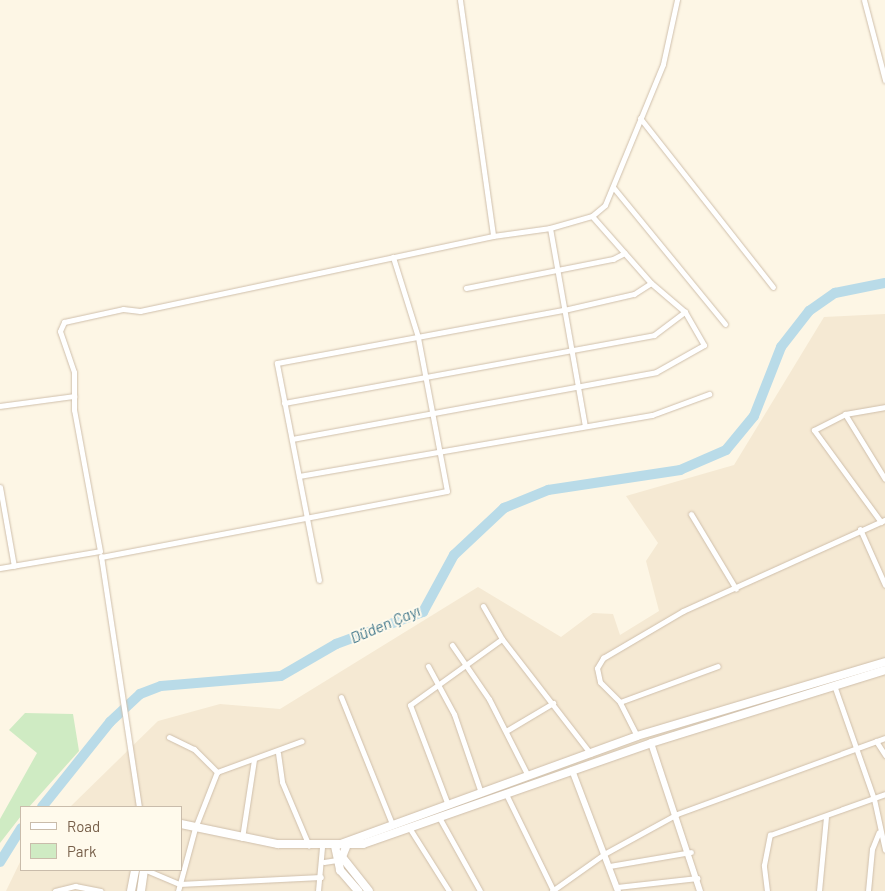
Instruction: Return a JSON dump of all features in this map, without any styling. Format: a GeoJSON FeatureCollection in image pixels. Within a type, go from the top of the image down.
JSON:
{"type":"FeatureCollection","features":[{"type":"Feature","properties":{"kind":"main road"},"geometry":{"type":"LineString","coordinates":[[339,847],[392,824],[637,736],[885,662]]}},
{"type":"Feature","properties":{"kind":"main road"},"geometry":{"type":"LineString","coordinates":[[182,824],[242,838],[309,846],[339,847],[410,829],[652,742],[885,670]]}},
{"type":"Feature","properties":{"kind":"main road"},"geometry":{"type":"LineString","coordinates":[[339,847],[339,859],[358,891]]}},
{"type":"Feature","properties":{"kind":"main road"},"geometry":{"type":"LineString","coordinates":[[339,859],[369,891]]}},
{"type":"Feature","properties":{"kind":"main road"},"geometry":{"type":"LineString","coordinates":[[131,891],[135,871]]}},
{"type":"Feature","properties":{"kind":"main road"},"geometry":{"type":"LineString","coordinates":[[141,891],[145,871]]}},
{"type":"Feature","properties":{"kind":"street"},"geometry":{"type":"LineString","coordinates":[[460,0],[493,236]]}},
{"type":"Feature","properties":{"kind":"street"},"geometry":{"type":"LineString","coordinates":[[139,806],[74,396],[74,372],[60,332],[64,322],[123,309],[140,311],[493,236],[550,228],[592,216],[605,205],[663,64],[677,0]]}},
{"type":"Feature","properties":{"kind":"street"},"geometry":{"type":"LineString","coordinates":[[864,0],[885,80]]}},
{"type":"Feature","properties":{"kind":"street"},"geometry":{"type":"LineString","coordinates":[[640,118],[773,287]]}},
{"type":"Feature","properties":{"kind":"street"},"geometry":{"type":"LineString","coordinates":[[613,187],[725,324]]}},
{"type":"Feature","properties":{"kind":"street"},"geometry":{"type":"LineString","coordinates":[[292,439],[656,372],[704,345],[685,312],[651,283],[592,216]]}},
{"type":"Feature","properties":{"kind":"street"},"geometry":{"type":"LineString","coordinates":[[550,228],[585,426]]}},
{"type":"Feature","properties":{"kind":"street"},"geometry":{"type":"LineString","coordinates":[[466,288],[557,270],[624,253]]}},
{"type":"Feature","properties":{"kind":"street"},"geometry":{"type":"LineString","coordinates":[[0,568],[100,554],[447,491],[418,337],[394,257]]}},
{"type":"Feature","properties":{"kind":"street"},"geometry":{"type":"LineString","coordinates":[[319,580],[277,363],[564,310],[634,294],[651,283]]}},
{"type":"Feature","properties":{"kind":"street"},"geometry":{"type":"LineString","coordinates":[[284,403],[425,374],[654,335],[685,312]]}},
{"type":"Feature","properties":{"kind":"street"},"geometry":{"type":"LineString","coordinates":[[298,476],[652,415],[709,394]]}},
{"type":"Feature","properties":{"kind":"street"},"geometry":{"type":"LineString","coordinates":[[0,406],[74,396]]}},
{"type":"Feature","properties":{"kind":"street"},"geometry":{"type":"LineString","coordinates":[[637,736],[620,702],[597,676],[603,658],[683,611],[736,589],[860,529],[883,521],[814,430],[845,414],[885,408]]}},
{"type":"Feature","properties":{"kind":"street"},"geometry":{"type":"LineString","coordinates":[[845,414],[885,479]]}},
{"type":"Feature","properties":{"kind":"street"},"geometry":{"type":"LineString","coordinates":[[0,487],[14,566]]}},
{"type":"Feature","properties":{"kind":"street"},"geometry":{"type":"LineString","coordinates":[[691,514],[736,589]]}},
{"type":"Feature","properties":{"kind":"street"},"geometry":{"type":"LineString","coordinates":[[860,529],[885,585]]}},
{"type":"Feature","properties":{"kind":"street"},"geometry":{"type":"LineString","coordinates":[[483,606],[502,639],[591,754]]}},
{"type":"Feature","properties":{"kind":"street"},"geometry":{"type":"LineString","coordinates":[[448,805],[410,705],[502,639]]}},
{"type":"Feature","properties":{"kind":"street"},"geometry":{"type":"LineString","coordinates":[[452,645],[506,731],[532,785]]}},
{"type":"Feature","properties":{"kind":"street"},"geometry":{"type":"LineString","coordinates":[[428,666],[439,685],[481,793]]}},
{"type":"Feature","properties":{"kind":"street"},"geometry":{"type":"LineString","coordinates":[[620,702],[718,666]]}},
{"type":"Feature","properties":{"kind":"street"},"geometry":{"type":"LineString","coordinates":[[834,685],[853,749],[874,799],[879,832],[885,850]]}},
{"type":"Feature","properties":{"kind":"street"},"geometry":{"type":"LineString","coordinates":[[341,697],[392,824]]}},
{"type":"Feature","properties":{"kind":"street"},"geometry":{"type":"LineString","coordinates":[[506,731],[553,703]]}},
{"type":"Feature","properties":{"kind":"street"},"geometry":{"type":"LineString","coordinates":[[169,737],[194,749],[218,772]]}},
{"type":"Feature","properties":{"kind":"street"},"geometry":{"type":"LineString","coordinates":[[506,794],[552,891],[604,854],[677,814],[885,738]]}},
{"type":"Feature","properties":{"kind":"street"},"geometry":{"type":"LineString","coordinates":[[876,740],[885,755]]}},
{"type":"Feature","properties":{"kind":"street"},"geometry":{"type":"LineString","coordinates":[[178,891],[195,828],[218,772],[278,753],[302,741]]}},
{"type":"Feature","properties":{"kind":"street"},"geometry":{"type":"LineString","coordinates":[[652,742],[691,852],[700,891]]}},
{"type":"Feature","properties":{"kind":"street"},"geometry":{"type":"LineString","coordinates":[[278,753],[282,782],[309,846]]}},
{"type":"Feature","properties":{"kind":"street"},"geometry":{"type":"LineString","coordinates":[[242,838],[254,760]]}},
{"type":"Feature","properties":{"kind":"street"},"geometry":{"type":"LineString","coordinates":[[572,770],[618,889],[697,878]]}},
{"type":"Feature","properties":{"kind":"street"},"geometry":{"type":"LineString","coordinates":[[767,891],[764,865],[770,835],[826,817],[885,794]]}},
{"type":"Feature","properties":{"kind":"street"},"geometry":{"type":"LineString","coordinates":[[820,891],[826,817]]}},
{"type":"Feature","properties":{"kind":"street"},"geometry":{"type":"LineString","coordinates":[[440,819],[480,891]]}},
{"type":"Feature","properties":{"kind":"street"},"geometry":{"type":"LineString","coordinates":[[410,829],[449,891]]}},
{"type":"Feature","properties":{"kind":"street"},"geometry":{"type":"LineString","coordinates":[[868,891],[872,849],[879,832]]}},
{"type":"Feature","properties":{"kind":"street"},"geometry":{"type":"LineString","coordinates":[[318,891],[324,862],[322,847]]}},
{"type":"Feature","properties":{"kind":"street"},"geometry":{"type":"LineString","coordinates":[[609,866],[691,852]]}},
{"type":"Feature","properties":{"kind":"street"},"geometry":{"type":"LineString","coordinates":[[324,862],[339,859]]}},
{"type":"Feature","properties":{"kind":"street"},"geometry":{"type":"LineString","coordinates":[[147,871],[179,884],[321,877]]}},
{"type":"Feature","properties":{"kind":"street"},"geometry":{"type":"LineString","coordinates":[[228,891],[229,883]]}},
{"type":"Feature","properties":{"kind":"street"},"geometry":{"type":"LineString","coordinates":[[55,891],[69,886],[101,891]]}},
{"type":"Feature","properties":{"kind":"shaded area"},"geometry":{"type":"Polygon","coordinates":[[[885,314],[885,891],[6,891],[20,862],[20,871],[182,871],[182,806],[71,806],[158,721],[220,704],[280,709],[478,587],[561,637],[593,613],[613,614],[620,635],[659,611],[646,561],[658,543],[626,496],[734,465],[824,317],[885,314]]]}},
{"type":"Feature","properties":{"kind":"green space"},"geometry":{"type":"Polygon","coordinates":[[[25,713],[73,714],[79,751],[30,806],[20,806],[20,817],[0,843],[0,819],[37,753],[9,730],[25,713]]]}},
{"type":"Feature","properties":{"kind":"waterway","name":"Düden Çayı"},"geometry":{"type":"LineString","coordinates":[[43,806],[110,722],[140,694],[161,686],[281,676],[336,644],[423,612],[454,555],[504,508],[548,490],[680,470],[726,450],[754,416],[781,347],[809,311],[835,293],[885,283]]}},
{"type":"Feature","properties":{"kind":"waterway","name":"Düden Çayı"},"geometry":{"type":"LineString","coordinates":[[0,862],[20,830]]}}]}
